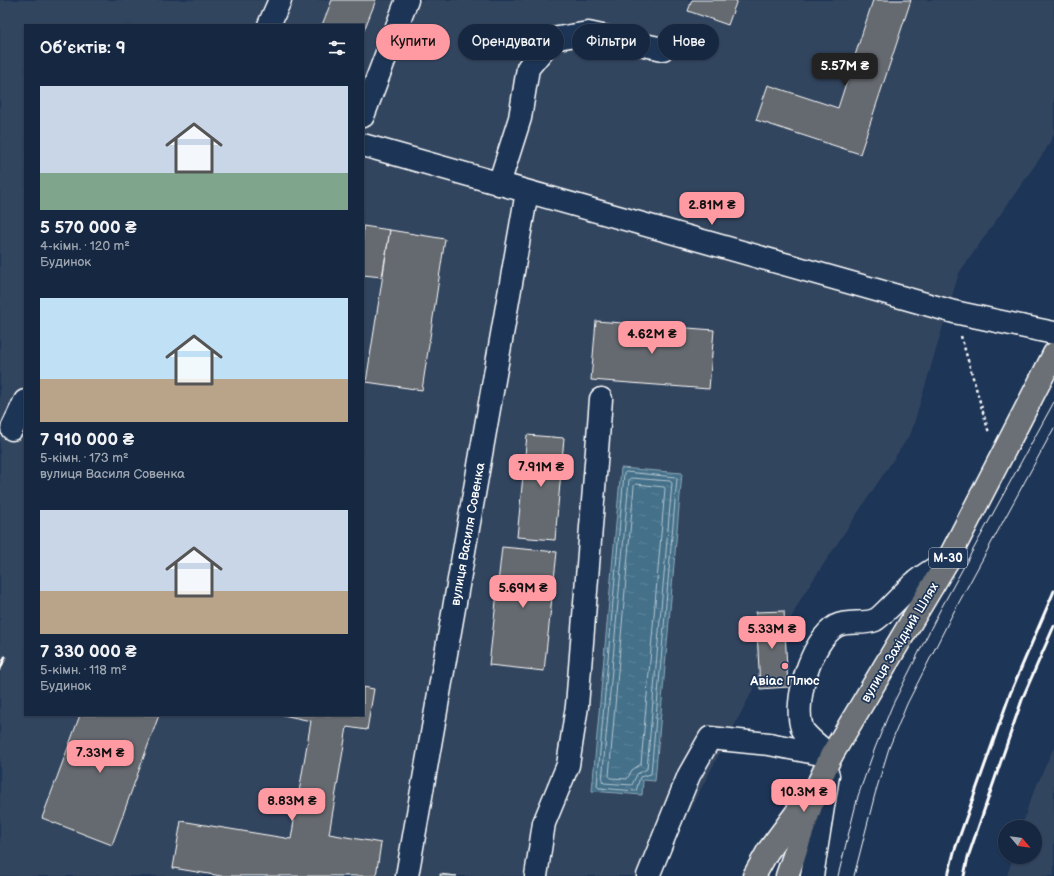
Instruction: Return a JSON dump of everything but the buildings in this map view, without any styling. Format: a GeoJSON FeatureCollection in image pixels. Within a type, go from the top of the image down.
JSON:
{"type":"FeatureCollection","features":[{"type":"Feature","properties":{"kind":"highway","name":"вулиця Західний Шлях"},"geometry":{"type":"LineString","coordinates":[[831,756],[948,560],[1054,354]]}},
{"type":"Feature","properties":{"kind":"highway","name":"М-30"},"geometry":{"type":"LineString","coordinates":[[787,876],[819,782],[831,756]]}},
{"type":"Feature","properties":{"kind":"highway","name":"М-30"},"geometry":{"type":"LineString","coordinates":[[754,876],[768,851],[819,782]]}},
{"type":"Feature","properties":{"kind":"street"},"geometry":{"type":"LineString","coordinates":[[270,24],[280,0]]}},
{"type":"Feature","properties":{"kind":"street"},"geometry":{"type":"LineString","coordinates":[[364,113],[407,0]]}},
{"type":"Feature","properties":{"kind":"street"},"geometry":{"type":"LineString","coordinates":[[499,184],[520,118],[528,68],[552,40],[588,33],[658,48]]}},
{"type":"Feature","properties":{"kind":"street"},"geometry":{"type":"LineString","coordinates":[[364,145],[954,312],[1054,333]]}},
{"type":"Feature","properties":{"kind":"street","name":"вулиця Василя Совенка"},"geometry":{"type":"LineString","coordinates":[[407,876],[527,192]]}},
{"type":"Feature","properties":{"kind":"street"},"geometry":{"type":"LineString","coordinates":[[536,876],[544,823],[568,764],[577,706],[601,399]]}},
{"type":"Feature","properties":{"kind":"street"},"geometry":{"type":"LineString","coordinates":[[12,429],[24,403]]}},
{"type":"Feature","properties":{"kind":"street"},"geometry":{"type":"LineString","coordinates":[[831,756],[803,730],[800,716],[800,702],[805,679],[814,654],[825,635],[837,626],[875,620],[914,583],[948,560]]}},
{"type":"Feature","properties":{"kind":"street"},"geometry":{"type":"LineString","coordinates":[[648,876],[689,775],[710,738],[769,744],[831,756]]}},
{"type":"Feature","properties":{"kind":"street","name":"вулиця Західний Шлях"},"geometry":{"type":"LineString","coordinates":[[812,876],[831,756]]}},
{"type":"Feature","properties":{"kind":"path"},"geometry":{"type":"LineString","coordinates":[[954,312],[997,464]]}},
{"type":"Feature","properties":{"kind":"shaded area"},"geometry":{"type":"Polygon","coordinates":[[[0,0],[1054,0],[1054,134],[1045,151],[959,273],[911,433],[803,595],[655,876],[0,876],[0,0]]]}},
{"type":"Feature","properties":{"kind":"shaded area"},"geometry":{"type":"Polygon","coordinates":[[[1054,747],[1054,876],[1007,876],[1011,864],[1042,864],[1042,820],[1024,820],[1029,803],[1054,747]]]}},
{"type":"Feature","properties":{"kind":"water"},"geometry":{"type":"Polygon","coordinates":[[[621,468],[682,473],[655,781],[643,780],[642,795],[592,791],[621,468]]]}},
{"type":"Feature","properties":{"kind":"tram line"},"geometry":{"type":"LineString","coordinates":[[838,876],[858,796],[892,706],[939,612],[1054,402]]}},
{"type":"Feature","properties":{"kind":"tram line"},"geometry":{"type":"LineString","coordinates":[[854,876],[875,794],[889,748],[907,704],[951,617],[1054,428]]}},
{"type":"Feature","properties":{"kind":"railway"},"geometry":{"type":"LineString","coordinates":[[948,876],[954,852],[1010,694],[1054,591]]}},
{"type":"Feature","properties":{"kind":"railway"},"geometry":{"type":"LineString","coordinates":[[964,876],[968,857],[1023,697],[1054,626]]}},
{"type":"Feature","properties":{"kind":"railway"},"geometry":{"type":"LineString","coordinates":[[0,669],[5,657]]}},
{"type":"Feature","properties":{"kind":"place","name":"Авіас Плюс"},"geometry":{"type":"Point","coordinates":[785,666]}}]}
